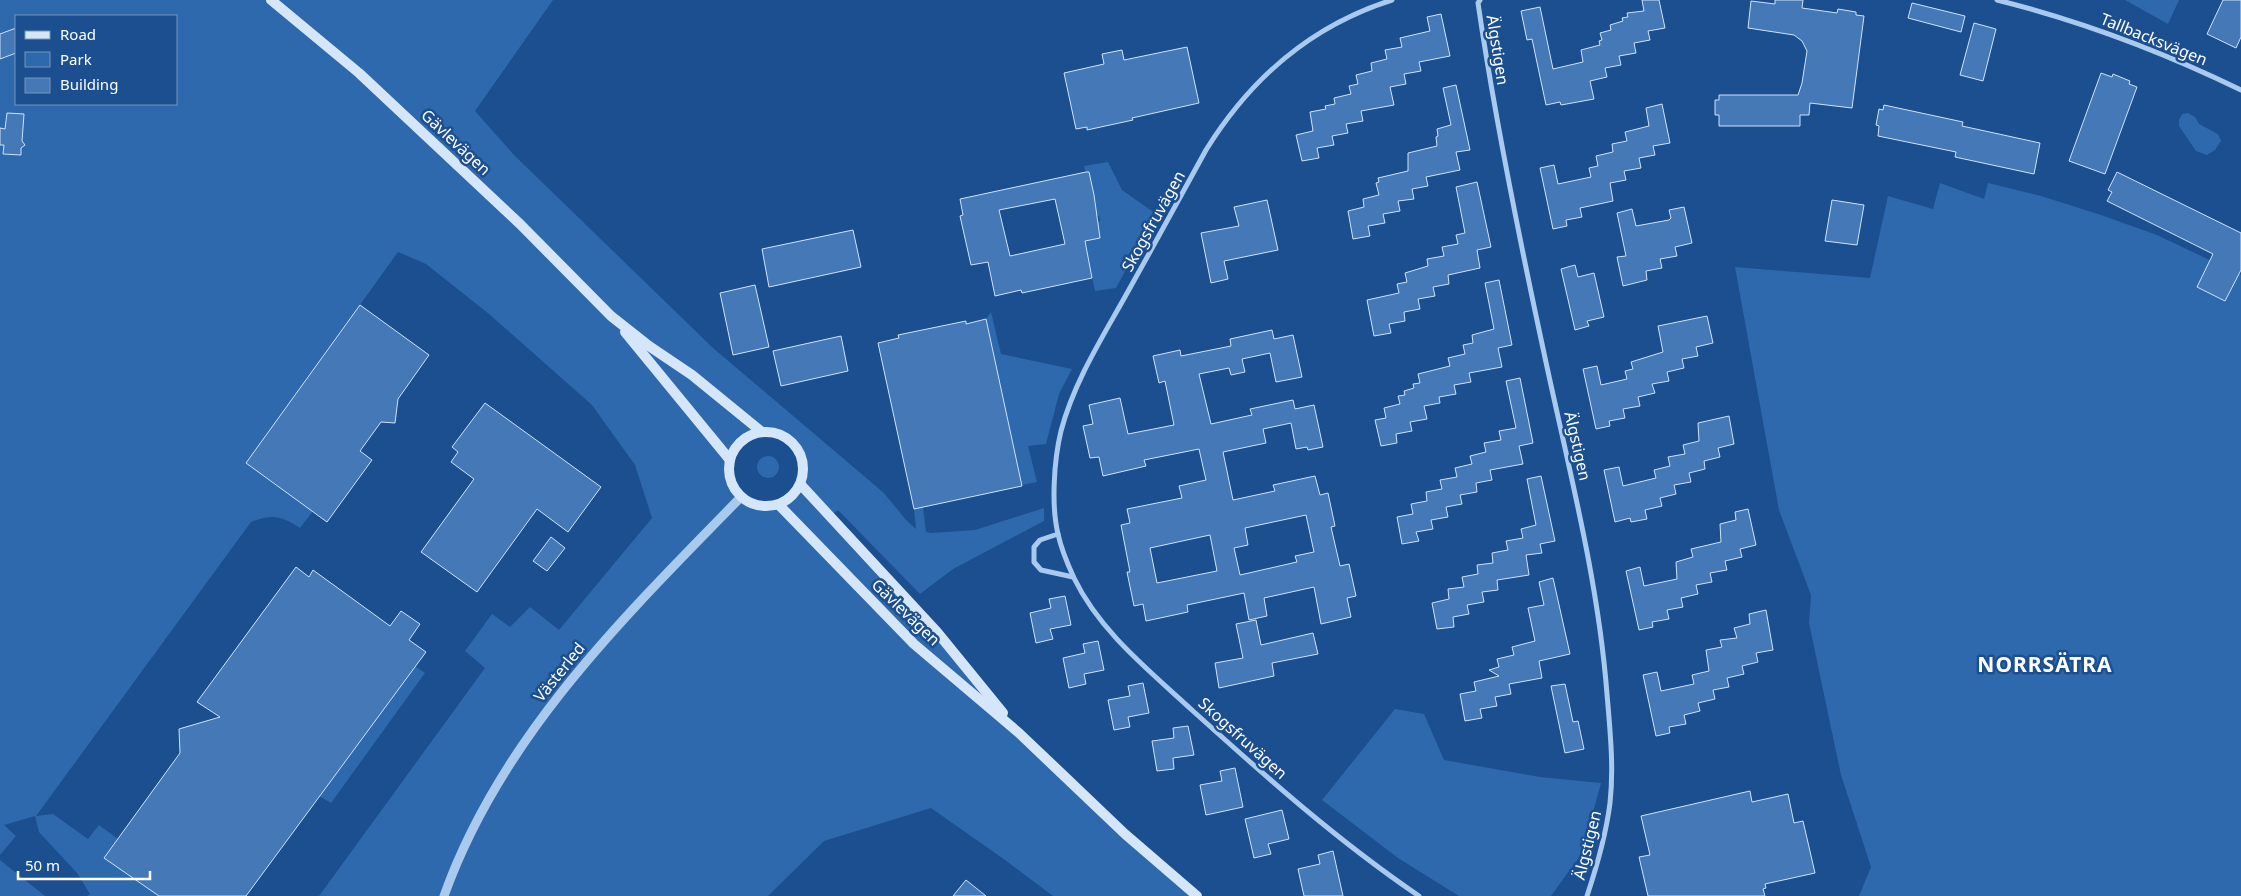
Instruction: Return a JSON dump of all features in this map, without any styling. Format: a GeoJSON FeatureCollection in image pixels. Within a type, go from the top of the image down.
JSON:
{"type":"FeatureCollection","features":[{"type":"Feature","properties":{"kind":"main road","name":"Gävlevägen"},"geometry":{"type":"LineString","coordinates":[[271,0],[359,73],[520,224],[611,316],[730,460]]}},
{"type":"Feature","properties":{"kind":"main road","name":"Gävlevägen"},"geometry":{"type":"LineString","coordinates":[[611,316],[649,346],[692,375],[762,432],[777,433],[790,440],[797,448],[802,459],[804,472],[801,485],[937,632],[1019,733]]}},
{"type":"Feature","properties":{"kind":"main road"},"geometry":{"type":"LineString","coordinates":[[762,432],[752,434],[734,449],[730,460],[730,480],[735,490],[741,497],[759,506],[779,505],[796,493],[801,485]]}},
{"type":"Feature","properties":{"kind":"main road","name":"Gävlevägen"},"geometry":{"type":"LineString","coordinates":[[779,505],[914,644],[1019,733],[1125,834],[1197,896]]}},
{"type":"Feature","properties":{"kind":"street","name":"Skogsfruvägen"},"geometry":{"type":"LineString","coordinates":[[1392,0],[1329,26],[1289,53],[1225,120],[1206,150],[1094,353],[1069,407],[1061,432],[1056,468],[1055,507],[1058,534],[1073,577],[1098,617],[1165,685],[1293,799],[1375,865],[1419,896]]}},
{"type":"Feature","properties":{"kind":"street","name":"Tallbacksvägen"},"geometry":{"type":"LineString","coordinates":[[1997,0],[2096,29],[2182,63],[2241,90]]}},
{"type":"Feature","properties":{"kind":"street","name":"Älgstigen"},"geometry":{"type":"LineString","coordinates":[[1479,1],[1486,58],[1520,241],[1588,551],[1603,646],[1612,755],[1611,790],[1604,837],[1587,896]]}},
{"type":"Feature","properties":{"kind":"street","name":"Västerled"},"geometry":{"type":"LineString","coordinates":[[444,896],[478,822],[533,729],[599,646],[741,497]]}},
{"type":"Feature","properties":{"kind":"street"},"geometry":{"type":"LineString","coordinates":[[1058,534],[1040,540],[1034,547],[1034,562],[1041,570],[1073,577]]}},
{"type":"Feature","properties":{"kind":"green space"},"geometry":{"type":"Polygon","coordinates":[[[0,0],[553,0],[475,111],[514,155],[713,348],[884,493],[916,529],[914,509],[923,507],[926,532],[931,533],[975,530],[1044,508],[1044,521],[953,569],[920,594],[838,510],[830,516],[1019,733],[1197,896],[1053,896],[931,808],[824,841],[768,896],[319,896],[485,668],[465,651],[492,614],[510,627],[530,607],[559,630],[652,518],[635,465],[592,405],[489,314],[426,264],[398,252],[246,463],[313,511],[300,528],[287,520],[276,517],[251,522],[36,816],[53,814],[88,839],[99,825],[118,839],[104,858],[159,896],[87,896],[90,894],[77,873],[39,832],[35,816],[4,825],[16,836],[0,855],[0,0]],[[762,432],[743,440],[733,453],[729,467],[732,482],[739,495],[751,504],[766,508],[783,503],[789,499],[798,489],[803,476],[802,461],[796,447],[784,436],[772,432],[762,432]]]}},
{"type":"Feature","properties":{"kind":"green space"},"geometry":{"type":"Polygon","coordinates":[[[2125,0],[2179,0],[2168,24],[2125,0]]]}},
{"type":"Feature","properties":{"kind":"green space"},"geometry":{"type":"Polygon","coordinates":[[[2188,113],[2195,117],[2199,124],[2218,134],[2221,141],[2215,150],[2207,155],[2196,151],[2179,126],[2182,114],[2188,113]]]}},
{"type":"Feature","properties":{"kind":"green space"},"geometry":{"type":"Polygon","coordinates":[[[1108,162],[1122,190],[1156,214],[1116,288],[1095,291],[1085,241],[1100,238],[1097,222],[1100,221],[1099,216],[1095,216],[1092,200],[1095,200],[1087,179],[1090,178],[1089,173],[1086,173],[1084,166],[1108,162]]]}},
{"type":"Feature","properties":{"kind":"green space"},"geometry":{"type":"Polygon","coordinates":[[[1940,183],[1984,199],[1988,183],[2041,196],[2157,235],[2241,275],[2241,896],[1859,896],[1871,867],[1841,775],[1809,623],[1811,595],[1779,510],[1735,267],[1870,278],[1888,196],[1933,209],[1940,183]]]}},
{"type":"Feature","properties":{"kind":"green space"},"geometry":{"type":"Polygon","coordinates":[[[991,312],[1001,354],[1072,369],[1059,394],[1046,444],[1028,446],[1037,482],[1022,485],[986,319],[991,312]]]}},
{"type":"Feature","properties":{"kind":"green space"},"geometry":{"type":"Polygon","coordinates":[[[768,456],[776,459],[779,467],[776,475],[768,478],[760,475],[757,467],[760,459],[768,456]]]}},
{"type":"Feature","properties":{"kind":"green space"},"geometry":{"type":"Polygon","coordinates":[[[415,666],[425,673],[331,803],[319,796],[415,666]]]}},
{"type":"Feature","properties":{"kind":"green space"},"geometry":{"type":"Polygon","coordinates":[[[1395,709],[1424,714],[1444,760],[1540,777],[1601,783],[1582,853],[1551,896],[1459,896],[1398,858],[1322,800],[1395,709]]]}},
{"type":"Feature","properties":{"kind":"green space"},"geometry":{"type":"Polygon","coordinates":[[[0,860],[45,896],[0,896],[0,860]]]}},
{"type":"Feature","properties":{"kind":"building"},"geometry":{"type":"Polygon","coordinates":[[[1642,0],[1659,0],[1665,28],[1648,31],[1650,40],[1634,43],[1636,53],[1619,56],[1621,65],[1605,68],[1607,77],[1590,81],[1594,99],[1561,105],[1560,102],[1546,105],[1532,39],[1527,40],[1521,11],[1540,7],[1553,69],[1583,62],[1581,50],[1600,45],[1599,41],[1602,40],[1600,33],[1611,30],[1610,25],[1623,21],[1622,18],[1628,17],[1627,13],[1644,11],[1642,0]]]}},
{"type":"Feature","properties":{"kind":"building"},"geometry":{"type":"Polygon","coordinates":[[[1775,0],[1803,0],[1802,8],[1837,13],[1838,9],[1856,12],[1856,15],[1864,16],[1852,108],[1810,103],[1809,115],[1800,115],[1800,126],[1719,126],[1719,115],[1715,115],[1715,100],[1719,100],[1719,95],[1798,95],[1802,83],[1807,51],[1802,41],[1794,35],[1748,28],[1751,1],[1775,4],[1775,0]]]}},
{"type":"Feature","properties":{"kind":"building"},"geometry":{"type":"Polygon","coordinates":[[[2223,0],[2241,0],[2241,37],[2236,48],[2207,34],[2223,0]]]}},
{"type":"Feature","properties":{"kind":"building"},"geometry":{"type":"Polygon","coordinates":[[[1912,3],[1965,16],[1961,32],[1908,18],[1912,3]]]}},
{"type":"Feature","properties":{"kind":"building"},"geometry":{"type":"Polygon","coordinates":[[[1441,14],[1450,56],[1419,62],[1421,71],[1404,74],[1406,84],[1390,87],[1394,105],[1361,111],[1363,121],[1346,124],[1348,133],[1332,136],[1334,145],[1317,148],[1319,158],[1302,161],[1296,135],[1313,131],[1310,112],[1326,109],[1325,106],[1335,104],[1334,98],[1351,94],[1349,86],[1358,84],[1356,75],[1372,71],[1371,63],[1387,59],[1385,50],[1402,47],[1400,38],[1430,31],[1427,17],[1441,14]]]}},
{"type":"Feature","properties":{"kind":"building"},"geometry":{"type":"Polygon","coordinates":[[[1974,23],[1996,29],[1983,81],[1960,75],[1974,23]]]}},
{"type":"Feature","properties":{"kind":"building"},"geometry":{"type":"Polygon","coordinates":[[[15,28],[15,53],[0,59],[0,34],[15,28]]]}},
{"type":"Feature","properties":{"kind":"building"},"geometry":{"type":"Polygon","coordinates":[[[1187,47],[1199,103],[1087,130],[1087,127],[1076,129],[1064,73],[1104,64],[1102,54],[1122,50],[1124,60],[1187,47]]]}},
{"type":"Feature","properties":{"kind":"building"},"geometry":{"type":"Polygon","coordinates":[[[2101,73],[2112,77],[2113,74],[2130,81],[2129,84],[2137,87],[2105,174],[2069,161],[2101,73]]]}},
{"type":"Feature","properties":{"kind":"building"},"geometry":{"type":"Polygon","coordinates":[[[1456,85],[1470,150],[1456,152],[1460,170],[1426,177],[1428,186],[1412,189],[1414,199],[1398,201],[1400,211],[1383,214],[1385,223],[1368,226],[1370,236],[1353,239],[1348,211],[1364,207],[1363,199],[1379,195],[1376,183],[1379,182],[1378,178],[1408,171],[1408,153],[1437,146],[1437,129],[1451,125],[1443,88],[1456,85]]]}},
{"type":"Feature","properties":{"kind":"building"},"geometry":{"type":"Polygon","coordinates":[[[1662,104],[1670,143],[1653,146],[1655,155],[1639,158],[1641,168],[1624,171],[1626,180],[1610,183],[1613,201],[1580,208],[1582,217],[1566,220],[1567,226],[1553,229],[1540,168],[1554,165],[1558,184],[1591,177],[1589,168],[1598,166],[1596,156],[1613,152],[1612,144],[1627,141],[1625,132],[1649,126],[1646,108],[1662,104]]]}},
{"type":"Feature","properties":{"kind":"building"},"geometry":{"type":"Polygon","coordinates":[[[1884,105],[1963,122],[1962,126],[2040,143],[2034,174],[1955,157],[1956,152],[1878,136],[1879,126],[1876,125],[1879,109],[1883,110],[1884,105]]]}},
{"type":"Feature","properties":{"kind":"building"},"geometry":{"type":"Polygon","coordinates":[[[7,113],[24,114],[22,141],[25,145],[21,148],[21,155],[3,154],[4,145],[0,145],[0,128],[5,129],[7,113]]]}},
{"type":"Feature","properties":{"kind":"building"},"geometry":{"type":"Polygon","coordinates":[[[1089,172],[1100,238],[1085,241],[1092,278],[1022,293],[1021,290],[995,296],[988,262],[971,265],[960,216],[963,215],[960,199],[1089,172]],[[1055,199],[999,210],[1010,256],[1065,244],[1055,199]]]}},
{"type":"Feature","properties":{"kind":"building"},"geometry":{"type":"Polygon","coordinates":[[[2117,172],[2241,233],[2241,270],[2225,301],[2197,287],[2213,254],[2107,201],[2112,192],[2108,190],[2117,172]]]}},
{"type":"Feature","properties":{"kind":"building"},"geometry":{"type":"Polygon","coordinates":[[[1477,182],[1491,247],[1477,250],[1480,268],[1448,275],[1449,284],[1433,287],[1435,296],[1418,299],[1420,309],[1404,312],[1405,321],[1389,324],[1391,333],[1374,336],[1367,300],[1399,293],[1397,284],[1407,282],[1405,273],[1428,266],[1427,259],[1444,256],[1442,247],[1458,244],[1456,235],[1465,233],[1456,187],[1477,182]]]}},
{"type":"Feature","properties":{"kind":"building"},"geometry":{"type":"Polygon","coordinates":[[[1267,200],[1278,250],[1224,261],[1228,279],[1211,283],[1201,233],[1239,226],[1234,207],[1267,200]]]}},
{"type":"Feature","properties":{"kind":"building"},"geometry":{"type":"Polygon","coordinates":[[[1832,200],[1864,205],[1857,245],[1825,241],[1832,200]]]}},
{"type":"Feature","properties":{"kind":"building"},"geometry":{"type":"Polygon","coordinates":[[[1684,207],[1692,243],[1675,247],[1677,256],[1660,259],[1662,268],[1646,271],[1647,280],[1623,286],[1617,257],[1626,256],[1617,213],[1632,209],[1636,226],[1669,220],[1671,218],[1669,210],[1684,207]]]}},
{"type":"Feature","properties":{"kind":"building"},"geometry":{"type":"Polygon","coordinates":[[[853,230],[861,267],[769,287],[762,249],[853,230]]]}},
{"type":"Feature","properties":{"kind":"building"},"geometry":{"type":"Polygon","coordinates":[[[1575,265],[1578,277],[1594,273],[1604,317],[1587,321],[1589,326],[1575,330],[1561,269],[1575,265]]]}},
{"type":"Feature","properties":{"kind":"building"},"geometry":{"type":"Polygon","coordinates":[[[1499,280],[1512,345],[1498,348],[1502,367],[1469,373],[1471,382],[1454,385],[1456,394],[1439,397],[1440,403],[1424,406],[1427,419],[1410,422],[1412,431],[1396,434],[1397,443],[1381,446],[1375,420],[1386,418],[1384,408],[1400,404],[1398,396],[1405,395],[1404,391],[1414,388],[1413,384],[1420,383],[1418,374],[1450,366],[1448,358],[1465,354],[1463,345],[1473,343],[1472,335],[1494,329],[1485,283],[1499,280]]]}},
{"type":"Feature","properties":{"kind":"building"},"geometry":{"type":"Polygon","coordinates":[[[755,285],[769,347],[733,355],[720,293],[755,285]]]}},
{"type":"Feature","properties":{"kind":"building"},"geometry":{"type":"Polygon","coordinates":[[[360,305],[429,355],[398,399],[395,423],[381,422],[360,451],[372,460],[327,522],[246,463],[360,305]]]}},
{"type":"Feature","properties":{"kind":"building"},"geometry":{"type":"Polygon","coordinates":[[[1707,316],[1713,343],[1696,347],[1698,356],[1682,359],[1684,368],[1667,372],[1669,381],[1652,384],[1655,393],[1638,397],[1640,406],[1623,409],[1625,418],[1609,421],[1610,426],[1596,429],[1583,369],[1597,366],[1601,385],[1627,379],[1625,371],[1633,369],[1631,362],[1663,352],[1658,326],[1707,316]]]}},
{"type":"Feature","properties":{"kind":"building"},"geometry":{"type":"Polygon","coordinates":[[[986,319],[1022,486],[914,509],[878,343],[899,338],[898,335],[966,321],[966,324],[986,319]]]}},
{"type":"Feature","properties":{"kind":"building"},"geometry":{"type":"Polygon","coordinates":[[[1272,330],[1274,339],[1293,335],[1302,377],[1276,382],[1270,353],[1242,359],[1245,372],[1231,375],[1229,368],[1199,374],[1211,424],[1252,415],[1250,409],[1293,400],[1295,409],[1314,405],[1323,447],[1308,450],[1307,447],[1296,449],[1291,423],[1263,429],[1266,443],[1223,452],[1233,500],[1275,491],[1273,485],[1315,476],[1320,495],[1328,493],[1335,526],[1331,527],[1340,566],[1349,564],[1356,596],[1347,598],[1351,617],[1321,624],[1314,587],[1264,598],[1267,616],[1249,620],[1244,593],[1187,605],[1188,612],[1146,621],[1143,604],[1134,606],[1127,572],[1130,572],[1121,525],[1130,523],[1127,509],[1182,498],[1179,486],[1206,480],[1199,449],[1144,460],[1146,466],[1103,476],[1099,457],[1090,458],[1083,426],[1093,424],[1089,405],[1120,398],[1128,434],[1174,425],[1165,381],[1159,383],[1153,356],[1180,350],[1181,356],[1231,346],[1230,339],[1272,330]],[[1306,515],[1245,528],[1248,545],[1234,548],[1240,575],[1297,562],[1295,556],[1314,552],[1306,515]],[[1210,535],[1150,548],[1157,583],[1217,571],[1210,535]]]}},
{"type":"Feature","properties":{"kind":"building"},"geometry":{"type":"Polygon","coordinates":[[[841,336],[848,371],[781,386],[773,351],[841,336]]]}},
{"type":"Feature","properties":{"kind":"building"},"geometry":{"type":"Polygon","coordinates":[[[1520,378],[1533,443],[1519,446],[1523,464],[1490,470],[1492,480],[1476,483],[1477,492],[1460,495],[1462,504],[1446,507],[1448,517],[1431,520],[1433,529],[1416,532],[1419,541],[1402,544],[1397,517],[1413,514],[1411,504],[1427,501],[1426,492],[1442,489],[1440,480],[1457,477],[1455,468],[1472,464],[1470,456],[1486,452],[1484,443],[1501,440],[1499,431],[1516,428],[1506,381],[1520,378]]]}},
{"type":"Feature","properties":{"kind":"building"},"geometry":{"type":"Polygon","coordinates":[[[485,403],[601,487],[568,532],[537,509],[477,592],[421,552],[474,479],[451,462],[458,452],[452,447],[485,403]]]}},
{"type":"Feature","properties":{"kind":"building"},"geometry":{"type":"Polygon","coordinates":[[[1729,416],[1734,444],[1718,448],[1720,457],[1704,461],[1705,469],[1689,473],[1691,482],[1674,485],[1676,494],[1660,498],[1662,506],[1645,510],[1647,519],[1631,522],[1630,518],[1615,522],[1604,470],[1619,467],[1623,486],[1656,478],[1654,470],[1670,466],[1668,457],[1685,454],[1683,445],[1699,441],[1698,423],[1729,416]]]}},
{"type":"Feature","properties":{"kind":"building"},"geometry":{"type":"Polygon","coordinates":[[[1541,476],[1555,541],[1540,544],[1542,553],[1526,555],[1529,575],[1497,580],[1498,590],[1482,592],[1484,602],[1467,605],[1469,614],[1453,617],[1454,627],[1437,629],[1432,603],[1449,599],[1448,589],[1464,587],[1462,577],[1478,574],[1477,565],[1493,563],[1492,553],[1508,550],[1506,541],[1523,538],[1521,529],[1536,525],[1527,479],[1541,476]]]}},
{"type":"Feature","properties":{"kind":"building"},"geometry":{"type":"Polygon","coordinates":[[[1748,509],[1756,545],[1740,549],[1742,557],[1725,561],[1727,570],[1710,573],[1712,582],[1696,585],[1698,594],[1681,598],[1683,607],[1667,610],[1669,619],[1652,622],[1653,627],[1639,630],[1626,571],[1640,567],[1644,586],[1677,579],[1676,562],[1693,557],[1691,549],[1721,542],[1720,524],[1736,520],[1735,512],[1748,509]]]}},
{"type":"Feature","properties":{"kind":"building"},"geometry":{"type":"Polygon","coordinates":[[[551,537],[565,548],[547,571],[533,561],[551,537]]]}},
{"type":"Feature","properties":{"kind":"building"},"geometry":{"type":"Polygon","coordinates":[[[296,567],[309,577],[313,570],[390,626],[401,611],[420,624],[409,640],[426,652],[246,896],[159,896],[104,858],[180,753],[179,729],[220,717],[197,702],[296,567]]]}},
{"type":"Feature","properties":{"kind":"building"},"geometry":{"type":"Polygon","coordinates":[[[1553,578],[1570,654],[1539,661],[1542,678],[1509,684],[1511,694],[1495,697],[1497,706],[1480,709],[1482,718],[1465,721],[1460,694],[1476,691],[1474,682],[1499,676],[1489,670],[1499,667],[1497,659],[1514,655],[1512,647],[1535,641],[1528,608],[1544,605],[1539,582],[1553,578]]]}},
{"type":"Feature","properties":{"kind":"building"},"geometry":{"type":"Polygon","coordinates":[[[1065,596],[1071,625],[1050,629],[1053,639],[1036,643],[1030,613],[1051,608],[1049,599],[1065,596]]]}},
{"type":"Feature","properties":{"kind":"building"},"geometry":{"type":"Polygon","coordinates":[[[1766,610],[1773,650],[1756,653],[1758,662],[1742,666],[1744,674],[1727,678],[1729,687],[1713,690],[1715,699],[1698,703],[1700,711],[1684,715],[1686,724],[1669,727],[1670,733],[1656,736],[1643,675],[1657,672],[1661,691],[1694,684],[1692,675],[1709,671],[1706,650],[1722,647],[1720,640],[1737,638],[1734,628],[1750,624],[1749,614],[1766,610]]]}},
{"type":"Feature","properties":{"kind":"building"},"geometry":{"type":"Polygon","coordinates":[[[1256,620],[1261,645],[1313,633],[1318,654],[1272,663],[1274,676],[1219,688],[1215,663],[1243,658],[1236,624],[1256,620]]]}},
{"type":"Feature","properties":{"kind":"building"},"geometry":{"type":"Polygon","coordinates":[[[1098,641],[1104,670],[1084,674],[1086,684],[1069,688],[1063,658],[1085,653],[1083,644],[1098,641]]]}},
{"type":"Feature","properties":{"kind":"building"},"geometry":{"type":"Polygon","coordinates":[[[1143,683],[1149,713],[1128,717],[1130,727],[1114,730],[1108,700],[1130,696],[1128,686],[1143,683]]]}},
{"type":"Feature","properties":{"kind":"building"},"geometry":{"type":"Polygon","coordinates":[[[1565,684],[1573,722],[1578,721],[1584,749],[1565,753],[1551,686],[1565,684]]]}},
{"type":"Feature","properties":{"kind":"building"},"geometry":{"type":"Polygon","coordinates":[[[1188,726],[1194,755],[1173,758],[1174,769],[1157,771],[1152,741],[1174,738],[1173,728],[1188,726]]]}},
{"type":"Feature","properties":{"kind":"building"},"geometry":{"type":"Polygon","coordinates":[[[1235,768],[1243,807],[1206,815],[1200,785],[1222,781],[1220,771],[1235,768]]]}},
{"type":"Feature","properties":{"kind":"building"},"geometry":{"type":"Polygon","coordinates":[[[1750,791],[1752,802],[1788,794],[1794,823],[1803,821],[1815,873],[1765,884],[1766,888],[1763,889],[1765,896],[1648,896],[1639,857],[1650,855],[1641,816],[1750,791]]]}},
{"type":"Feature","properties":{"kind":"building"},"geometry":{"type":"Polygon","coordinates":[[[1282,810],[1289,839],[1268,844],[1271,854],[1254,858],[1245,819],[1282,810]]]}},
{"type":"Feature","properties":{"kind":"building"},"geometry":{"type":"Polygon","coordinates":[[[1333,851],[1343,896],[1304,896],[1298,869],[1320,864],[1318,855],[1333,851]]]}},
{"type":"Feature","properties":{"kind":"building"},"geometry":{"type":"Polygon","coordinates":[[[966,880],[986,896],[953,896],[966,880]]]}},
{"type":"Feature","properties":{"kind":"district","name":"NORRSÄTRA"},"geometry":{"type":"Point","coordinates":[2045,665]}}]}
